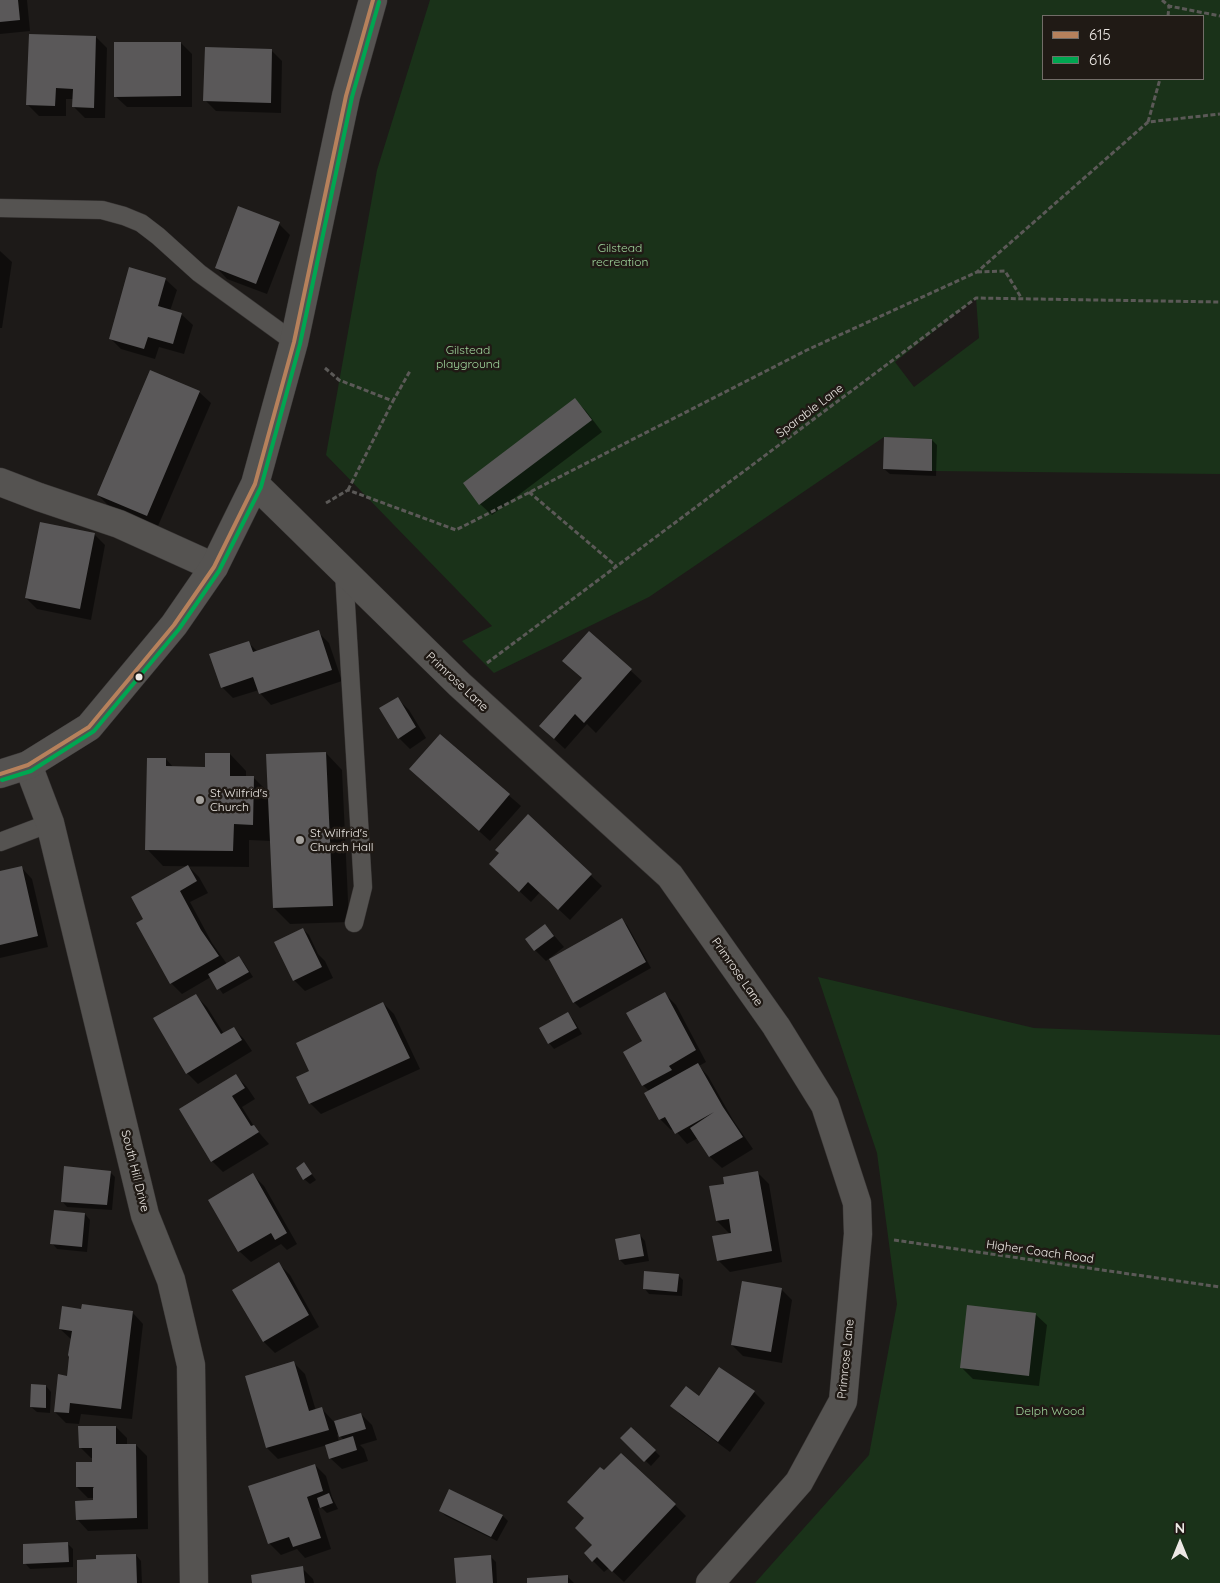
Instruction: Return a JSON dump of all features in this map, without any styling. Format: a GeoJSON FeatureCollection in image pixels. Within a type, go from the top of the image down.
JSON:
{"type":"FeatureCollection","features":[{"type":"Feature","properties":{"kind":"street"},"geometry":{"type":"LineString","coordinates":[[0,774],[28,765],[89,727],[174,625],[214,567],[255,484],[294,342],[346,96],[373,0]]}},
{"type":"Feature","properties":{"kind":"street"},"geometry":{"type":"LineString","coordinates":[[0,482],[119,524],[214,567]]}},
{"type":"Feature","properties":{"kind":"street","name":"Primrose Lane"},"geometry":{"type":"LineString","coordinates":[[255,484],[459,684],[670,876],[776,1026],[825,1104],[857,1203],[858,1234],[843,1401],[799,1482],[710,1583]]}},
{"type":"Feature","properties":{"kind":"street","name":"South Hill Drive"},"geometry":{"type":"LineString","coordinates":[[28,765],[50,823],[146,1215],[171,1280],[191,1365],[194,1583]]}},
{"type":"Feature","properties":{"kind":"lane"},"geometry":{"type":"LineString","coordinates":[[0,208],[102,210],[140,223],[158,236],[198,273],[294,342]]}},
{"type":"Feature","properties":{"kind":"lane"},"geometry":{"type":"LineString","coordinates":[[344,572],[363,887],[354,923]]}},
{"type":"Feature","properties":{"kind":"lane"},"geometry":{"type":"LineString","coordinates":[[0,842],[50,823]]}},
{"type":"Feature","properties":{"kind":"path"},"geometry":{"type":"LineString","coordinates":[[1162,0],[1169,6],[1220,16]]}},
{"type":"Feature","properties":{"kind":"path"},"geometry":{"type":"LineString","coordinates":[[1168,15],[1169,6]]}},
{"type":"Feature","properties":{"kind":"path"},"geometry":{"type":"LineString","coordinates":[[348,490],[456,530],[807,350],[977,272],[1148,122],[1160,80]]}},
{"type":"Feature","properties":{"kind":"path"},"geometry":{"type":"LineString","coordinates":[[1148,122],[1220,114]]}},
{"type":"Feature","properties":{"kind":"path"},"geometry":{"type":"LineString","coordinates":[[977,272],[1005,271],[1022,299]]}},
{"type":"Feature","properties":{"kind":"path","name":"Sparable Lane"},"geometry":{"type":"LineString","coordinates":[[459,684],[976,298],[1220,302]]}},
{"type":"Feature","properties":{"kind":"path"},"geometry":{"type":"LineString","coordinates":[[294,342],[339,380],[393,401]]}},
{"type":"Feature","properties":{"kind":"path"},"geometry":{"type":"LineString","coordinates":[[294,523],[348,490],[410,371]]}},
{"type":"Feature","properties":{"kind":"path"},"geometry":{"type":"LineString","coordinates":[[529,492],[616,566]]}},
{"type":"Feature","properties":{"kind":"path","name":"Higher Coach Road"},"geometry":{"type":"LineString","coordinates":[[858,1234],[1220,1287]]}},
{"type":"Feature","properties":{"kind":"green space","name":"Gilstead recreation"},"geometry":{"type":"Polygon","coordinates":[[[430,0],[1220,0],[1220,474],[932,471],[932,439],[884,437],[649,597],[494,673],[462,641],[492,626],[326,455],[377,170],[430,0]],[[976,298],[895,362],[914,387],[979,338],[976,298]]]}},
{"type":"Feature","properties":{"kind":"green space","name":"Delph Wood"},"geometry":{"type":"Polygon","coordinates":[[[818,977],[1034,1028],[1220,1035],[1220,1583],[755,1583],[869,1455],[897,1304],[877,1153],[818,977]]]}},
{"type":"Feature","properties":{"kind":"building"},"geometry":{"type":"Polygon","coordinates":[[[0,0],[18,0],[20,20],[0,22],[0,0]]]}},
{"type":"Feature","properties":{"kind":"building"},"geometry":{"type":"Polygon","coordinates":[[[29,34],[96,36],[94,108],[72,107],[73,89],[56,88],[55,106],[26,105],[29,34]]]}},
{"type":"Feature","properties":{"kind":"building"},"geometry":{"type":"Polygon","coordinates":[[[114,42],[181,42],[181,96],[114,97],[114,42]]]}},
{"type":"Feature","properties":{"kind":"building"},"geometry":{"type":"Polygon","coordinates":[[[205,47],[272,49],[271,103],[203,101],[205,47]]]}},
{"type":"Feature","properties":{"kind":"building"},"geometry":{"type":"Polygon","coordinates":[[[238,206],[280,222],[256,284],[215,268],[238,206]]]}},
{"type":"Feature","properties":{"kind":"building"},"geometry":{"type":"Polygon","coordinates":[[[129,267],[166,278],[158,306],[182,313],[173,344],[148,337],[144,349],[109,339],[129,267]]]}},
{"type":"Feature","properties":{"kind":"building"},"geometry":{"type":"Polygon","coordinates":[[[150,370],[200,391],[147,516],[97,495],[150,370]]]}},
{"type":"Feature","properties":{"kind":"building"},"geometry":{"type":"Polygon","coordinates":[[[575,398],[592,420],[479,505],[463,483],[575,398]]]}},
{"type":"Feature","properties":{"kind":"building"},"geometry":{"type":"Polygon","coordinates":[[[884,437],[932,439],[932,471],[883,469],[884,437]]]}},
{"type":"Feature","properties":{"kind":"building"},"geometry":{"type":"Polygon","coordinates":[[[40,522],[95,533],[80,609],[25,598],[40,522]]]}},
{"type":"Feature","properties":{"kind":"building"},"geometry":{"type":"Polygon","coordinates":[[[319,630],[332,670],[259,694],[253,677],[221,688],[209,654],[249,641],[253,652],[319,630]]]}},
{"type":"Feature","properties":{"kind":"building"},"geometry":{"type":"Polygon","coordinates":[[[589,631],[632,669],[584,723],[575,714],[554,739],[539,726],[582,678],[562,661],[589,631]]]}},
{"type":"Feature","properties":{"kind":"building"},"geometry":{"type":"Polygon","coordinates":[[[398,697],[416,727],[398,739],[379,708],[398,697]]]}},
{"type":"Feature","properties":{"kind":"building"},"geometry":{"type":"Polygon","coordinates":[[[440,734],[510,794],[479,831],[409,769],[440,734]]]}},
{"type":"Feature","properties":{"kind":"building","name":"St Wilfrid's Church Hall"},"geometry":{"type":"Polygon","coordinates":[[[326,752],[333,906],[273,908],[266,754],[326,752]]]}},
{"type":"Feature","properties":{"kind":"building","name":"St Wilfrid's Church"},"geometry":{"type":"Polygon","coordinates":[[[205,753],[230,753],[230,776],[254,776],[253,825],[234,824],[233,851],[145,850],[147,758],[166,758],[166,766],[205,767],[205,753]]]}},
{"type":"Feature","properties":{"kind":"building"},"geometry":{"type":"Polygon","coordinates":[[[528,814],[592,874],[558,910],[528,882],[519,892],[489,864],[499,853],[495,850],[528,814]]]}},
{"type":"Feature","properties":{"kind":"building"},"geometry":{"type":"Polygon","coordinates":[[[188,865],[197,881],[180,891],[201,930],[219,956],[170,984],[136,923],[143,919],[131,897],[188,865]]]}},
{"type":"Feature","properties":{"kind":"building"},"geometry":{"type":"Polygon","coordinates":[[[22,866],[38,936],[0,945],[0,871],[22,866]]]}},
{"type":"Feature","properties":{"kind":"building"},"geometry":{"type":"Polygon","coordinates":[[[622,918],[646,962],[573,1003],[549,959],[622,918]]]}},
{"type":"Feature","properties":{"kind":"building"},"geometry":{"type":"Polygon","coordinates":[[[545,924],[554,936],[534,951],[525,939],[545,924]]]}},
{"type":"Feature","properties":{"kind":"building"},"geometry":{"type":"Polygon","coordinates":[[[303,928],[322,967],[293,981],[274,942],[303,928]]]}},
{"type":"Feature","properties":{"kind":"building"},"geometry":{"type":"Polygon","coordinates":[[[239,956],[249,972],[217,990],[208,974],[239,956]]]}},
{"type":"Feature","properties":{"kind":"building"},"geometry":{"type":"Polygon","coordinates":[[[665,992],[696,1050],[669,1066],[672,1070],[642,1086],[623,1052],[642,1041],[626,1013],[665,992]]]}},
{"type":"Feature","properties":{"kind":"building"},"geometry":{"type":"Polygon","coordinates":[[[196,994],[221,1034],[234,1027],[242,1040],[186,1074],[153,1018],[196,994]]]}},
{"type":"Feature","properties":{"kind":"building"},"geometry":{"type":"Polygon","coordinates":[[[383,1002],[410,1058],[309,1104],[296,1077],[309,1071],[296,1043],[383,1002]]]}},
{"type":"Feature","properties":{"kind":"building"},"geometry":{"type":"Polygon","coordinates":[[[568,1012],[577,1028],[548,1044],[539,1028],[568,1012]]]}},
{"type":"Feature","properties":{"kind":"building"},"geometry":{"type":"Polygon","coordinates":[[[698,1063],[723,1107],[743,1137],[709,1157],[690,1128],[714,1112],[675,1134],[665,1117],[659,1120],[644,1093],[698,1063]]]}},
{"type":"Feature","properties":{"kind":"building"},"geometry":{"type":"Polygon","coordinates":[[[236,1074],[245,1088],[232,1096],[251,1126],[254,1125],[259,1132],[211,1162],[179,1109],[236,1074]]]}},
{"type":"Feature","properties":{"kind":"building"},"geometry":{"type":"Polygon","coordinates":[[[304,1162],[312,1174],[303,1180],[296,1168],[304,1162]]]}},
{"type":"Feature","properties":{"kind":"building"},"geometry":{"type":"Polygon","coordinates":[[[64,1166],[111,1171],[107,1205],[61,1202],[64,1166]]]}},
{"type":"Feature","properties":{"kind":"building"},"geometry":{"type":"Polygon","coordinates":[[[758,1171],[772,1251],[717,1261],[712,1236],[731,1233],[729,1219],[716,1221],[709,1186],[724,1184],[723,1177],[758,1171]]]}},
{"type":"Feature","properties":{"kind":"building"},"geometry":{"type":"Polygon","coordinates":[[[253,1173],[287,1233],[275,1240],[271,1233],[238,1252],[208,1200],[253,1173]]]}},
{"type":"Feature","properties":{"kind":"building"},"geometry":{"type":"Polygon","coordinates":[[[54,1210],[85,1213],[82,1247],[50,1244],[54,1210]]]}},
{"type":"Feature","properties":{"kind":"building"},"geometry":{"type":"Polygon","coordinates":[[[640,1234],[644,1256],[619,1260],[615,1239],[640,1234]]]}},
{"type":"Feature","properties":{"kind":"building"},"geometry":{"type":"Polygon","coordinates":[[[279,1262],[309,1315],[263,1342],[232,1290],[279,1262]]]}},
{"type":"Feature","properties":{"kind":"building"},"geometry":{"type":"Polygon","coordinates":[[[644,1271],[679,1274],[677,1292],[643,1289],[644,1271]]]}},
{"type":"Feature","properties":{"kind":"building"},"geometry":{"type":"Polygon","coordinates":[[[742,1281],[782,1288],[771,1352],[731,1345],[742,1281]]]}},
{"type":"Feature","properties":{"kind":"building"},"geometry":{"type":"Polygon","coordinates":[[[82,1304],[133,1311],[121,1409],[70,1403],[69,1413],[54,1412],[58,1374],[67,1376],[72,1331],[59,1329],[62,1306],[81,1309],[82,1304]]]}},
{"type":"Feature","properties":{"kind":"building"},"geometry":{"type":"Polygon","coordinates":[[[967,1305],[1036,1313],[1029,1376],[960,1368],[967,1305]]]}},
{"type":"Feature","properties":{"kind":"building"},"geometry":{"type":"Polygon","coordinates":[[[294,1361],[309,1411],[322,1407],[329,1430],[266,1448],[245,1376],[294,1361]]]}},
{"type":"Feature","properties":{"kind":"building"},"geometry":{"type":"Polygon","coordinates":[[[719,1367],[755,1391],[718,1442],[670,1406],[686,1386],[699,1396],[719,1367]]]}},
{"type":"Feature","properties":{"kind":"building"},"geometry":{"type":"Polygon","coordinates":[[[31,1384],[46,1385],[46,1408],[30,1407],[31,1384]]]}},
{"type":"Feature","properties":{"kind":"building"},"geometry":{"type":"Polygon","coordinates":[[[361,1413],[366,1429],[339,1437],[334,1421],[361,1413]]]}},
{"type":"Feature","properties":{"kind":"building"},"geometry":{"type":"Polygon","coordinates":[[[78,1426],[116,1426],[116,1444],[136,1444],[137,1518],[76,1520],[75,1501],[93,1500],[94,1487],[76,1487],[76,1462],[92,1462],[92,1448],[79,1448],[78,1426]]]}},
{"type":"Feature","properties":{"kind":"building"},"geometry":{"type":"Polygon","coordinates":[[[631,1427],[656,1450],[644,1462],[620,1438],[631,1427]]]}},
{"type":"Feature","properties":{"kind":"building"},"geometry":{"type":"Polygon","coordinates":[[[353,1436],[357,1450],[329,1459],[325,1445],[353,1436]]]}},
{"type":"Feature","properties":{"kind":"building"},"geometry":{"type":"Polygon","coordinates":[[[621,1453],[676,1504],[612,1572],[597,1557],[592,1562],[584,1553],[592,1545],[575,1528],[584,1518],[567,1502],[600,1467],[604,1470],[621,1453]]]}},
{"type":"Feature","properties":{"kind":"building"},"geometry":{"type":"Polygon","coordinates":[[[315,1464],[323,1491],[307,1497],[321,1538],[293,1547],[289,1537],[268,1544],[248,1486],[315,1464]]]}},
{"type":"Feature","properties":{"kind":"building"},"geometry":{"type":"Polygon","coordinates":[[[449,1489],[503,1515],[491,1537],[439,1511],[449,1489]]]}},
{"type":"Feature","properties":{"kind":"building"},"geometry":{"type":"Polygon","coordinates":[[[329,1493],[333,1503],[320,1508],[317,1498],[329,1493]]]}},
{"type":"Feature","properties":{"kind":"building"},"geometry":{"type":"Polygon","coordinates":[[[68,1542],[69,1562],[23,1564],[23,1544],[68,1542]]]}},
{"type":"Feature","properties":{"kind":"building"},"geometry":{"type":"Polygon","coordinates":[[[136,1554],[137,1583],[77,1583],[77,1560],[96,1559],[96,1555],[136,1554]]]}},
{"type":"Feature","properties":{"kind":"building"},"geometry":{"type":"Polygon","coordinates":[[[491,1555],[493,1583],[456,1583],[454,1558],[491,1555]]]}},
{"type":"Feature","properties":{"kind":"building"},"geometry":{"type":"Polygon","coordinates":[[[303,1566],[305,1583],[252,1583],[251,1575],[303,1566]]]}},
{"type":"Feature","properties":{"kind":"building"},"geometry":{"type":"Polygon","coordinates":[[[568,1575],[568,1583],[527,1583],[527,1578],[568,1575]]]}},
{"type":"Feature","properties":{"kind":"transit line","name":"615"},"geometry":{"type":"LineString","coordinates":[[0,774],[28,765],[89,727],[174,625],[214,567],[255,484],[294,342],[346,96],[373,0]]}},
{"type":"Feature","properties":{"kind":"transit line","name":"616"},"geometry":{"type":"LineString","coordinates":[[2,780],[31,771],[94,731],[179,629],[219,571],[261,487],[300,344],[352,97],[379,2]]}},
{"type":"Feature","properties":{"kind":"place","name":"St Wilfrid's Church"},"geometry":{"type":"Point","coordinates":[200,800]}},
{"type":"Feature","properties":{"kind":"place","name":"St Wilfrid's Church Hall"},"geometry":{"type":"Point","coordinates":[300,840]}},
{"type":"Feature","properties":{"kind":"park label","name":"Gilstead playground"},"geometry":{"type":"Point","coordinates":[468,357]}}]}
